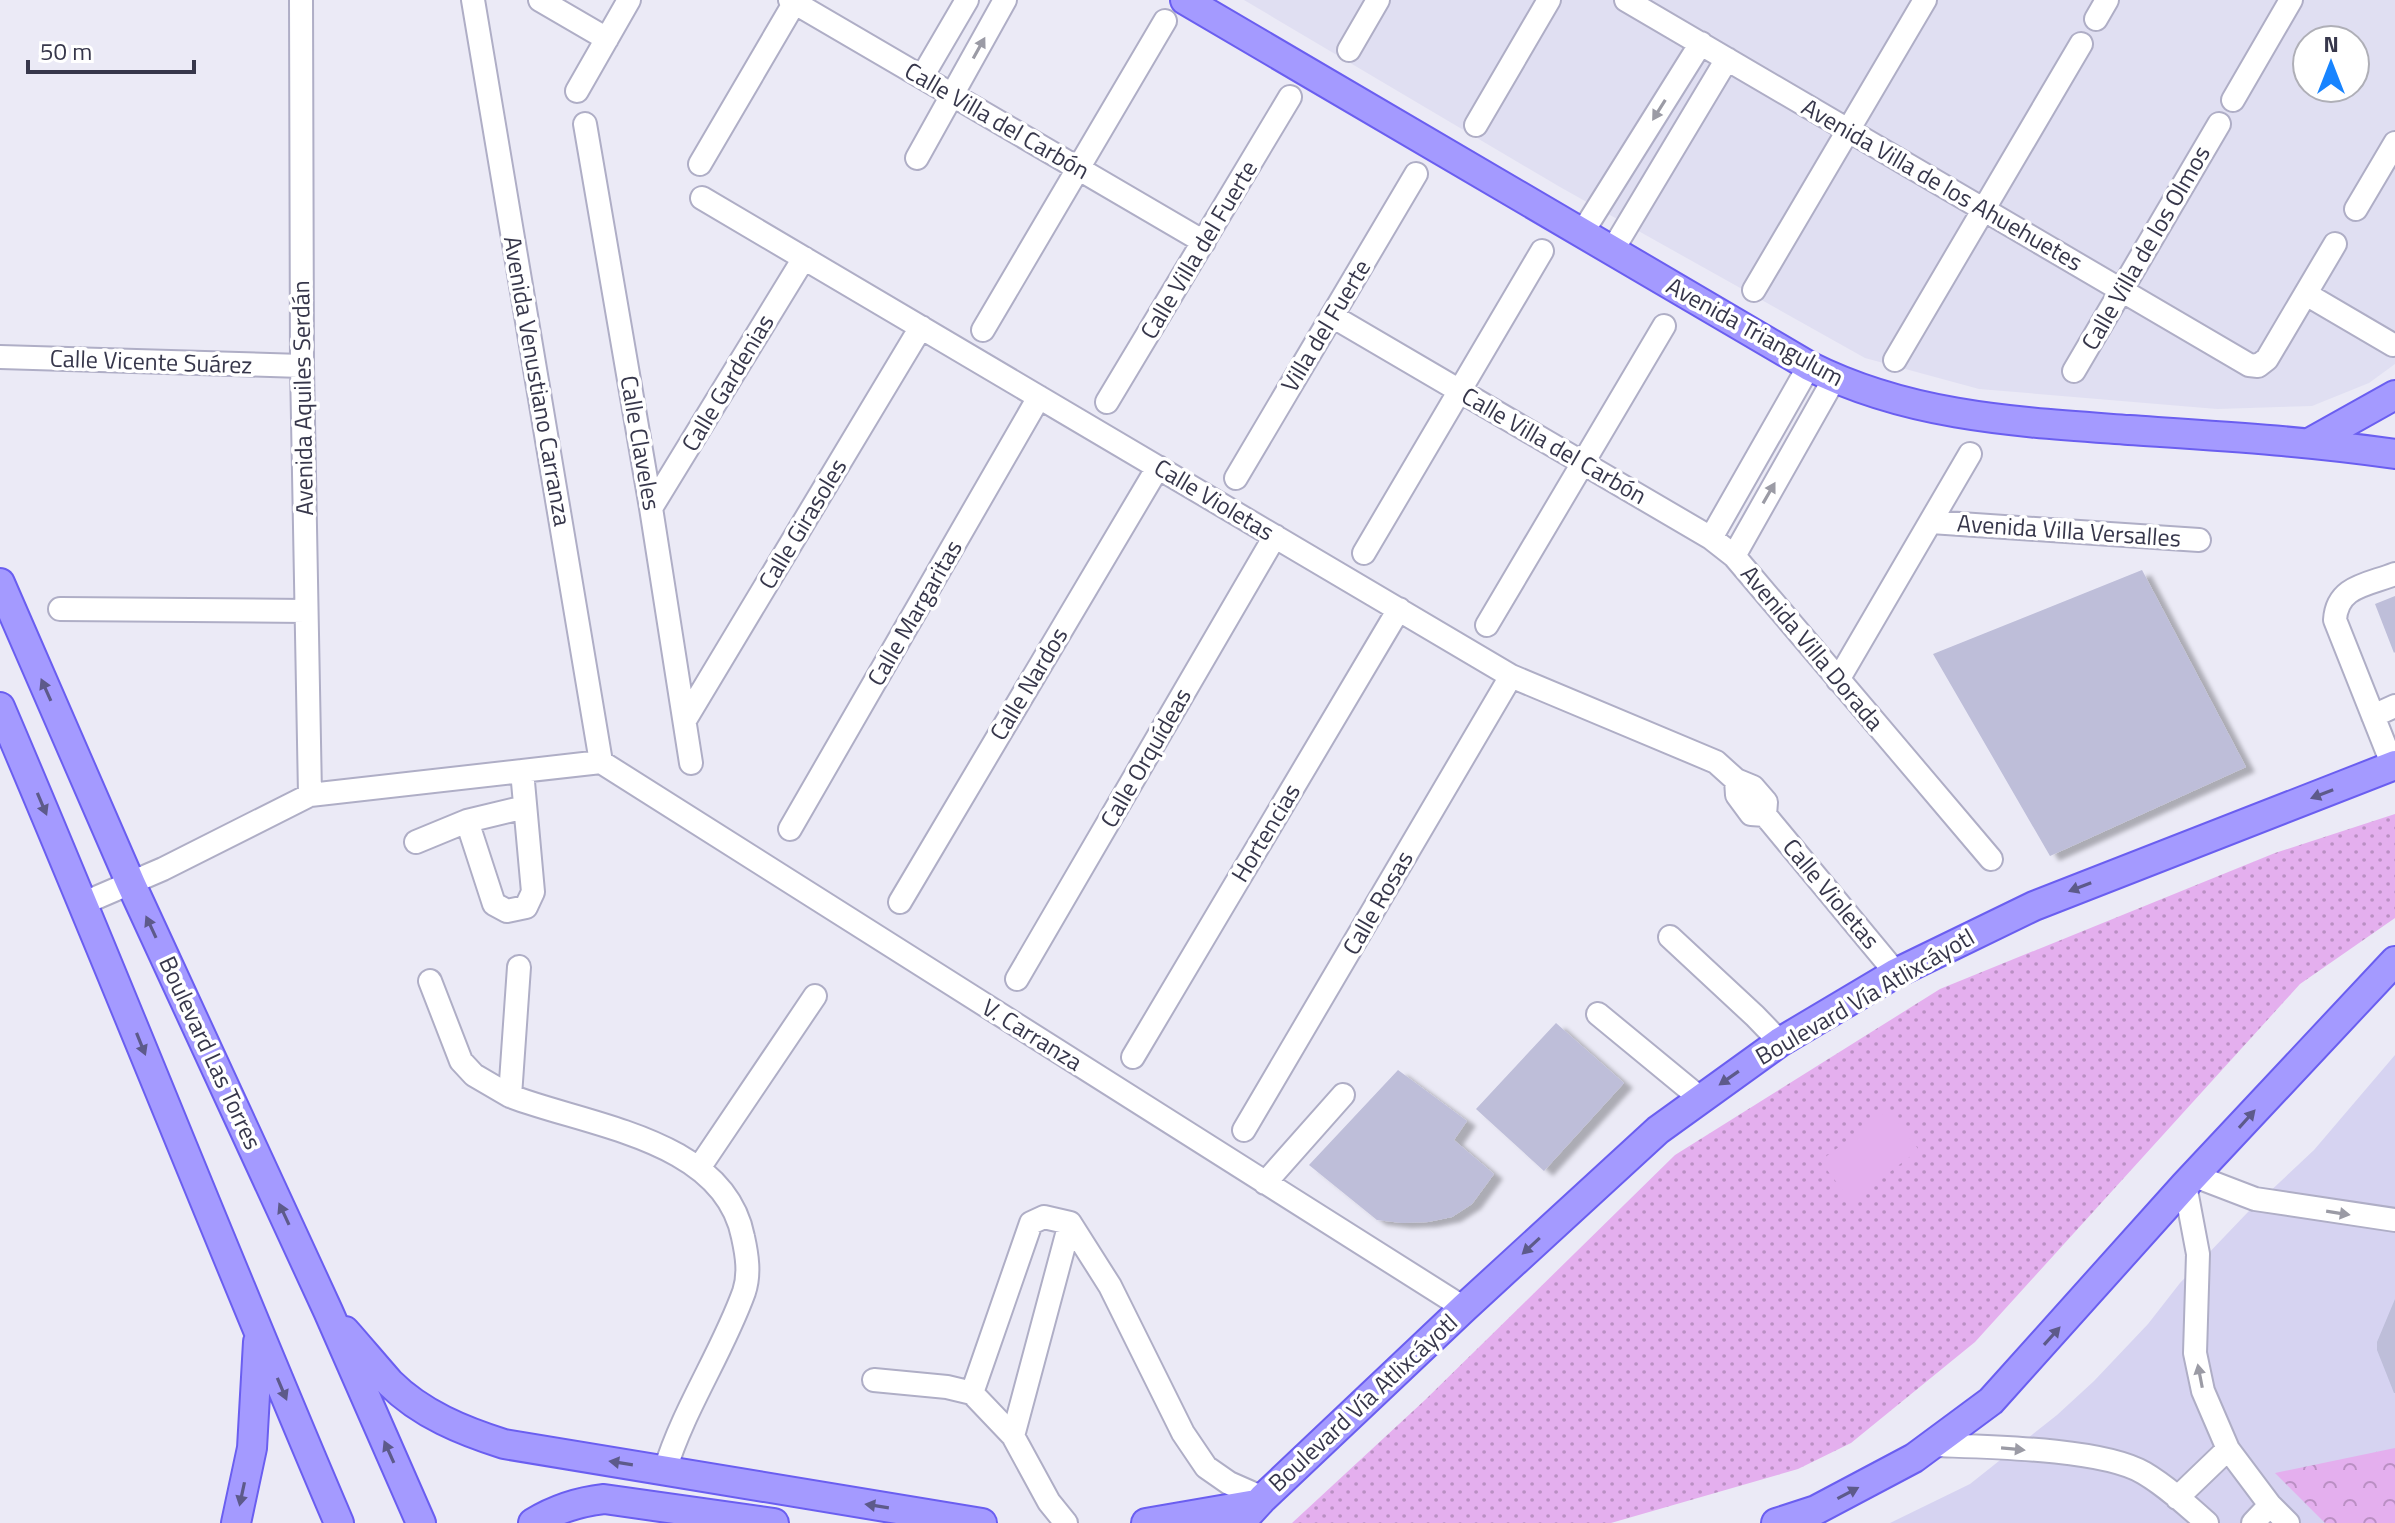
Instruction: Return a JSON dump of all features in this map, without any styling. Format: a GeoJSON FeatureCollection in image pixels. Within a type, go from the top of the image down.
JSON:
{"type":"FeatureCollection","features":[{"type":"Feature","properties":{"kind":"main road","name":"Avenida Triangulum"},"geometry":{"type":"LineString","coordinates":[[1185,0],[1822,373],[1921,408],[1989,419],[2311,442],[2395,454]]}},
{"type":"Feature","properties":{"kind":"main road"},"geometry":{"type":"LineString","coordinates":[[2311,442],[2395,395]]}},
{"type":"Feature","properties":{"kind":"main road","name":"Boulevard Las Torres"},"geometry":{"type":"LineString","coordinates":[[0,583],[131,884],[328,1311],[421,1523]]}},
{"type":"Feature","properties":{"kind":"main road"},"geometry":{"type":"LineString","coordinates":[[0,707],[339,1523]]}},
{"type":"Feature","properties":{"kind":"main road","name":"Boulevard Vía Atlixcáyotl"},"geometry":{"type":"LineString","coordinates":[[1253,1508],[1658,1130],[1780,1042],[1896,973],[2034,906],[2394,766]]}},
{"type":"Feature","properties":{"kind":"main road"},"geometry":{"type":"LineString","coordinates":[[1776,1523],[1816,1510],[1935,1445],[1991,1401],[2395,961]]}},
{"type":"Feature","properties":{"kind":"main road"},"geometry":{"type":"LineString","coordinates":[[328,1311],[392,1385],[431,1414],[465,1431],[504,1444],[982,1523]]}},
{"type":"Feature","properties":{"kind":"main road"},"geometry":{"type":"LineString","coordinates":[[236,1523],[252,1448],[258,1333]]}},
{"type":"Feature","properties":{"kind":"main road"},"geometry":{"type":"LineString","coordinates":[[533,1523],[579,1501],[604,1499],[774,1523]]}},
{"type":"Feature","properties":{"kind":"main road"},"geometry":{"type":"LineString","coordinates":[[1146,1523],[1253,1508]]}},
{"type":"Feature","properties":{"kind":"street","name":"Avenida Aquiles Serdán"},"geometry":{"type":"LineString","coordinates":[[301,0],[302,366],[310,795]]}},
{"type":"Feature","properties":{"kind":"street","name":"Avenida Venustiano Carranza"},"geometry":{"type":"LineString","coordinates":[[473,0],[601,762]]}},
{"type":"Feature","properties":{"kind":"street"},"geometry":{"type":"LineString","coordinates":[[540,0],[607,39]]}},
{"type":"Feature","properties":{"kind":"street"},"geometry":{"type":"LineString","coordinates":[[577,91],[629,0]]}},
{"type":"Feature","properties":{"kind":"street"},"geometry":{"type":"LineString","coordinates":[[922,77],[967,0]]}},
{"type":"Feature","properties":{"kind":"street"},"geometry":{"type":"LineString","coordinates":[[917,158],[1005,0]]}},
{"type":"Feature","properties":{"kind":"street"},"geometry":{"type":"LineString","coordinates":[[1349,50],[1378,0]]}},
{"type":"Feature","properties":{"kind":"street"},"geometry":{"type":"LineString","coordinates":[[1476,125],[1549,0]]}},
{"type":"Feature","properties":{"kind":"street","name":"Avenida Villa de los Ahuehuetes"},"geometry":{"type":"LineString","coordinates":[[1626,0],[2249,365],[2258,366],[2267,359],[2306,294]]}},
{"type":"Feature","properties":{"kind":"street"},"geometry":{"type":"LineString","coordinates":[[1754,290],[1925,0]]}},
{"type":"Feature","properties":{"kind":"street"},"geometry":{"type":"LineString","coordinates":[[2233,100],[2291,0]]}},
{"type":"Feature","properties":{"kind":"street"},"geometry":{"type":"LineString","coordinates":[[700,164],[793,1]]}},
{"type":"Feature","properties":{"kind":"street","name":"Calle Villa del Carbón"},"geometry":{"type":"LineString","coordinates":[[793,1],[1204,242]]}},
{"type":"Feature","properties":{"kind":"street"},"geometry":{"type":"LineString","coordinates":[[983,330],[1165,21]]}},
{"type":"Feature","properties":{"kind":"street"},"geometry":{"type":"LineString","coordinates":[[1582,233],[1701,43]]}},
{"type":"Feature","properties":{"kind":"street"},"geometry":{"type":"LineString","coordinates":[[1895,360],[2081,44]]}},
{"type":"Feature","properties":{"kind":"street"},"geometry":{"type":"LineString","coordinates":[[1612,251],[1727,59]]}},
{"type":"Feature","properties":{"kind":"street","name":"Calle Villa del Fuerte"},"geometry":{"type":"LineString","coordinates":[[1107,402],[1290,97]]}},
{"type":"Feature","properties":{"kind":"street","name":"Calle Claveles"},"geometry":{"type":"LineString","coordinates":[[585,124],[691,763]]}},
{"type":"Feature","properties":{"kind":"street","name":"Calle Villa de los Olmos"},"geometry":{"type":"LineString","coordinates":[[2074,371],[2219,124]]}},
{"type":"Feature","properties":{"kind":"street"},"geometry":{"type":"LineString","coordinates":[[2356,209],[2393,151]]}},
{"type":"Feature","properties":{"kind":"street","name":"Villa del Fuerte"},"geometry":{"type":"LineString","coordinates":[[1236,478],[1416,174]]}},
{"type":"Feature","properties":{"kind":"street","name":"Calle Violetas"},"geometry":{"type":"LineString","coordinates":[[702,198],[1511,676],[1716,762],[1736,780],[1753,787],[1766,802],[1765,815],[1896,973]]}},
{"type":"Feature","properties":{"kind":"street"},"geometry":{"type":"LineString","coordinates":[[2335,244],[2306,294],[2393,345]]}},
{"type":"Feature","properties":{"kind":"street"},"geometry":{"type":"LineString","coordinates":[[1364,553],[1542,251]]}},
{"type":"Feature","properties":{"kind":"street","name":"Calle Gardenias"},"geometry":{"type":"LineString","coordinates":[[651,508],[804,258]]}},
{"type":"Feature","properties":{"kind":"street","name":"Calle Villa del Carbón"},"geometry":{"type":"LineString","coordinates":[[1332,316],[1711,538],[1734,556]]}},
{"type":"Feature","properties":{"kind":"street"},"geometry":{"type":"LineString","coordinates":[[1487,625],[1664,326]]}},
{"type":"Feature","properties":{"kind":"street","name":"Calle Girasoles"},"geometry":{"type":"LineString","coordinates":[[685,720],[921,327]]}},
{"type":"Feature","properties":{"kind":"street","name":"Calle Vicente Suárez"},"geometry":{"type":"LineString","coordinates":[[0,357],[302,366]]}},
{"type":"Feature","properties":{"kind":"street"},"geometry":{"type":"LineString","coordinates":[[1711,538],[1822,373]]}},
{"type":"Feature","properties":{"kind":"street","name":"Avenida Villa Dorada"},"geometry":{"type":"LineString","coordinates":[[1822,373],[1734,556],[1991,859]]}},
{"type":"Feature","properties":{"kind":"street","name":"Calle Margaritas"},"geometry":{"type":"LineString","coordinates":[[790,829],[1039,397]]}},
{"type":"Feature","properties":{"kind":"street"},"geometry":{"type":"LineString","coordinates":[[1931,522],[1970,454]]}},
{"type":"Feature","properties":{"kind":"street","name":"Calle Nardos"},"geometry":{"type":"LineString","coordinates":[[900,902],[1158,467]]}},
{"type":"Feature","properties":{"kind":"street","name":"Avenida Villa Versalles"},"geometry":{"type":"LineString","coordinates":[[1838,680],[1931,522],[2199,540]]}},
{"type":"Feature","properties":{"kind":"street","name":"Calle Orquídeas"},"geometry":{"type":"LineString","coordinates":[[1017,979],[1275,536]]}},
{"type":"Feature","properties":{"kind":"street"},"geometry":{"type":"LineString","coordinates":[[2394,766],[2335,620],[2336,606],[2344,594],[2395,574]]}},
{"type":"Feature","properties":{"kind":"street"},"geometry":{"type":"LineString","coordinates":[[60,609],[306,611]]}},
{"type":"Feature","properties":{"kind":"street","name":"Hortencias"},"geometry":{"type":"LineString","coordinates":[[1133,1057],[1399,609]]}},
{"type":"Feature","properties":{"kind":"street","name":"Calle Rosas"},"geometry":{"type":"LineString","coordinates":[[1244,1130],[1511,676]]}},
{"type":"Feature","properties":{"kind":"street"},"geometry":{"type":"LineString","coordinates":[[2373,716],[2395,706]]}},
{"type":"Feature","properties":{"kind":"street"},"geometry":{"type":"LineString","coordinates":[[84,903],[131,884],[310,795],[601,762]]}},
{"type":"Feature","properties":{"kind":"street","name":"V. Carranza"},"geometry":{"type":"LineString","coordinates":[[601,762],[1464,1308]]}},
{"type":"Feature","properties":{"kind":"street"},"geometry":{"type":"LineString","coordinates":[[467,821],[494,904],[507,911],[526,907],[533,892],[522,771]]}},
{"type":"Feature","properties":{"kind":"street"},"geometry":{"type":"LineString","coordinates":[[416,842],[467,821],[525,807]]}},
{"type":"Feature","properties":{"kind":"street"},"geometry":{"type":"LineString","coordinates":[[1670,937],[1780,1042]]}},
{"type":"Feature","properties":{"kind":"street"},"geometry":{"type":"LineString","coordinates":[[510,1096],[519,967]]}},
{"type":"Feature","properties":{"kind":"street"},"geometry":{"type":"LineString","coordinates":[[430,981],[461,1061],[474,1075],[510,1096],[637,1136],[699,1168],[713,1179],[739,1217],[748,1261],[745,1289],[675,1439],[665,1470]]}},
{"type":"Feature","properties":{"kind":"street"},"geometry":{"type":"LineString","coordinates":[[699,1168],[815,996]]}},
{"type":"Feature","properties":{"kind":"street"},"geometry":{"type":"LineString","coordinates":[[1598,1014],[1700,1098]]}},
{"type":"Feature","properties":{"kind":"street"},"geometry":{"type":"LineString","coordinates":[[1265,1183],[1343,1095]]}},
{"type":"Feature","properties":{"kind":"street"},"geometry":{"type":"LineString","coordinates":[[2288,1523],[2270,1505],[2228,1449],[2203,1391],[2195,1353],[2198,1254],[2190,1181],[2255,1199],[2395,1220]]}},
{"type":"Feature","properties":{"kind":"street"},"geometry":{"type":"LineString","coordinates":[[972,1393],[1031,1223],[1044,1217],[1070,1223],[1110,1286],[1183,1433],[1206,1467],[1229,1483],[1253,1508]]}},
{"type":"Feature","properties":{"kind":"street"},"geometry":{"type":"LineString","coordinates":[[1013,1436],[1070,1223]]}},
{"type":"Feature","properties":{"kind":"street"},"geometry":{"type":"LineString","coordinates":[[874,1380],[947,1387],[972,1393],[1013,1436],[1049,1502],[1066,1523]]}},
{"type":"Feature","properties":{"kind":"street"},"geometry":{"type":"LineString","coordinates":[[1935,1445],[2098,1457],[2142,1471],[2207,1523]]}},
{"type":"Feature","properties":{"kind":"street"},"geometry":{"type":"LineString","coordinates":[[2177,1498],[2228,1449]]}},
{"type":"Feature","properties":{"kind":"street"},"geometry":{"type":"LineString","coordinates":[[2253,1523],[2270,1505]]}},
{"type":"Feature","properties":{"kind":"shaded area"},"geometry":{"type":"Polygon","coordinates":[[[1244,0],[2395,0],[2395,364],[2369,383],[2312,406],[2217,409],[1979,389],[1865,358],[1560,187],[1244,0]]]}},
{"type":"Feature","properties":{"kind":"shaded area"},"geometry":{"type":"Polygon","coordinates":[[[2395,1055],[2395,1523],[1890,1523],[1970,1484],[2057,1415],[2094,1381],[2148,1324],[2180,1283],[2248,1212],[2314,1150],[2395,1055]]]}},
{"type":"Feature","properties":{"kind":"green space"},"geometry":{"type":"Polygon","coordinates":[[[2395,814],[2395,918],[2300,984],[1975,1342],[1851,1443],[1798,1469],[1611,1523],[1292,1523],[1425,1400],[1675,1155],[1940,989],[2275,853],[2395,814]]]}},
{"type":"Feature","properties":{"kind":"green space"},"geometry":{"type":"Polygon","coordinates":[[[1888,1110],[1919,1150],[1851,1201],[1820,1161],[1888,1110]]]}},
{"type":"Feature","properties":{"kind":"green space"},"geometry":{"type":"Polygon","coordinates":[[[2395,1448],[2395,1523],[2325,1523],[2275,1473],[2395,1448]]]}},
{"type":"Feature","properties":{"kind":"building"},"geometry":{"type":"Polygon","coordinates":[[[2142,570],[2246,767],[2050,856],[1933,654],[2142,570]]]}},
{"type":"Feature","properties":{"kind":"building"},"geometry":{"type":"Polygon","coordinates":[[[2395,596],[2395,652],[2394,653],[2375,604],[2395,596]]]}},
{"type":"Feature","properties":{"kind":"building"},"geometry":{"type":"Polygon","coordinates":[[[1556,1023],[1624,1083],[1544,1171],[1476,1109],[1556,1023]]]}},
{"type":"Feature","properties":{"kind":"building"},"geometry":{"type":"Polygon","coordinates":[[[1398,1070],[1467,1121],[1454,1140],[1494,1174],[1472,1204],[1452,1217],[1428,1222],[1377,1220],[1309,1165],[1398,1070]]]}},
{"type":"Feature","properties":{"kind":"building"},"geometry":{"type":"Polygon","coordinates":[[[2395,1299],[2394,1393],[2377,1350],[2377,1342],[2395,1299]]]}}]}
